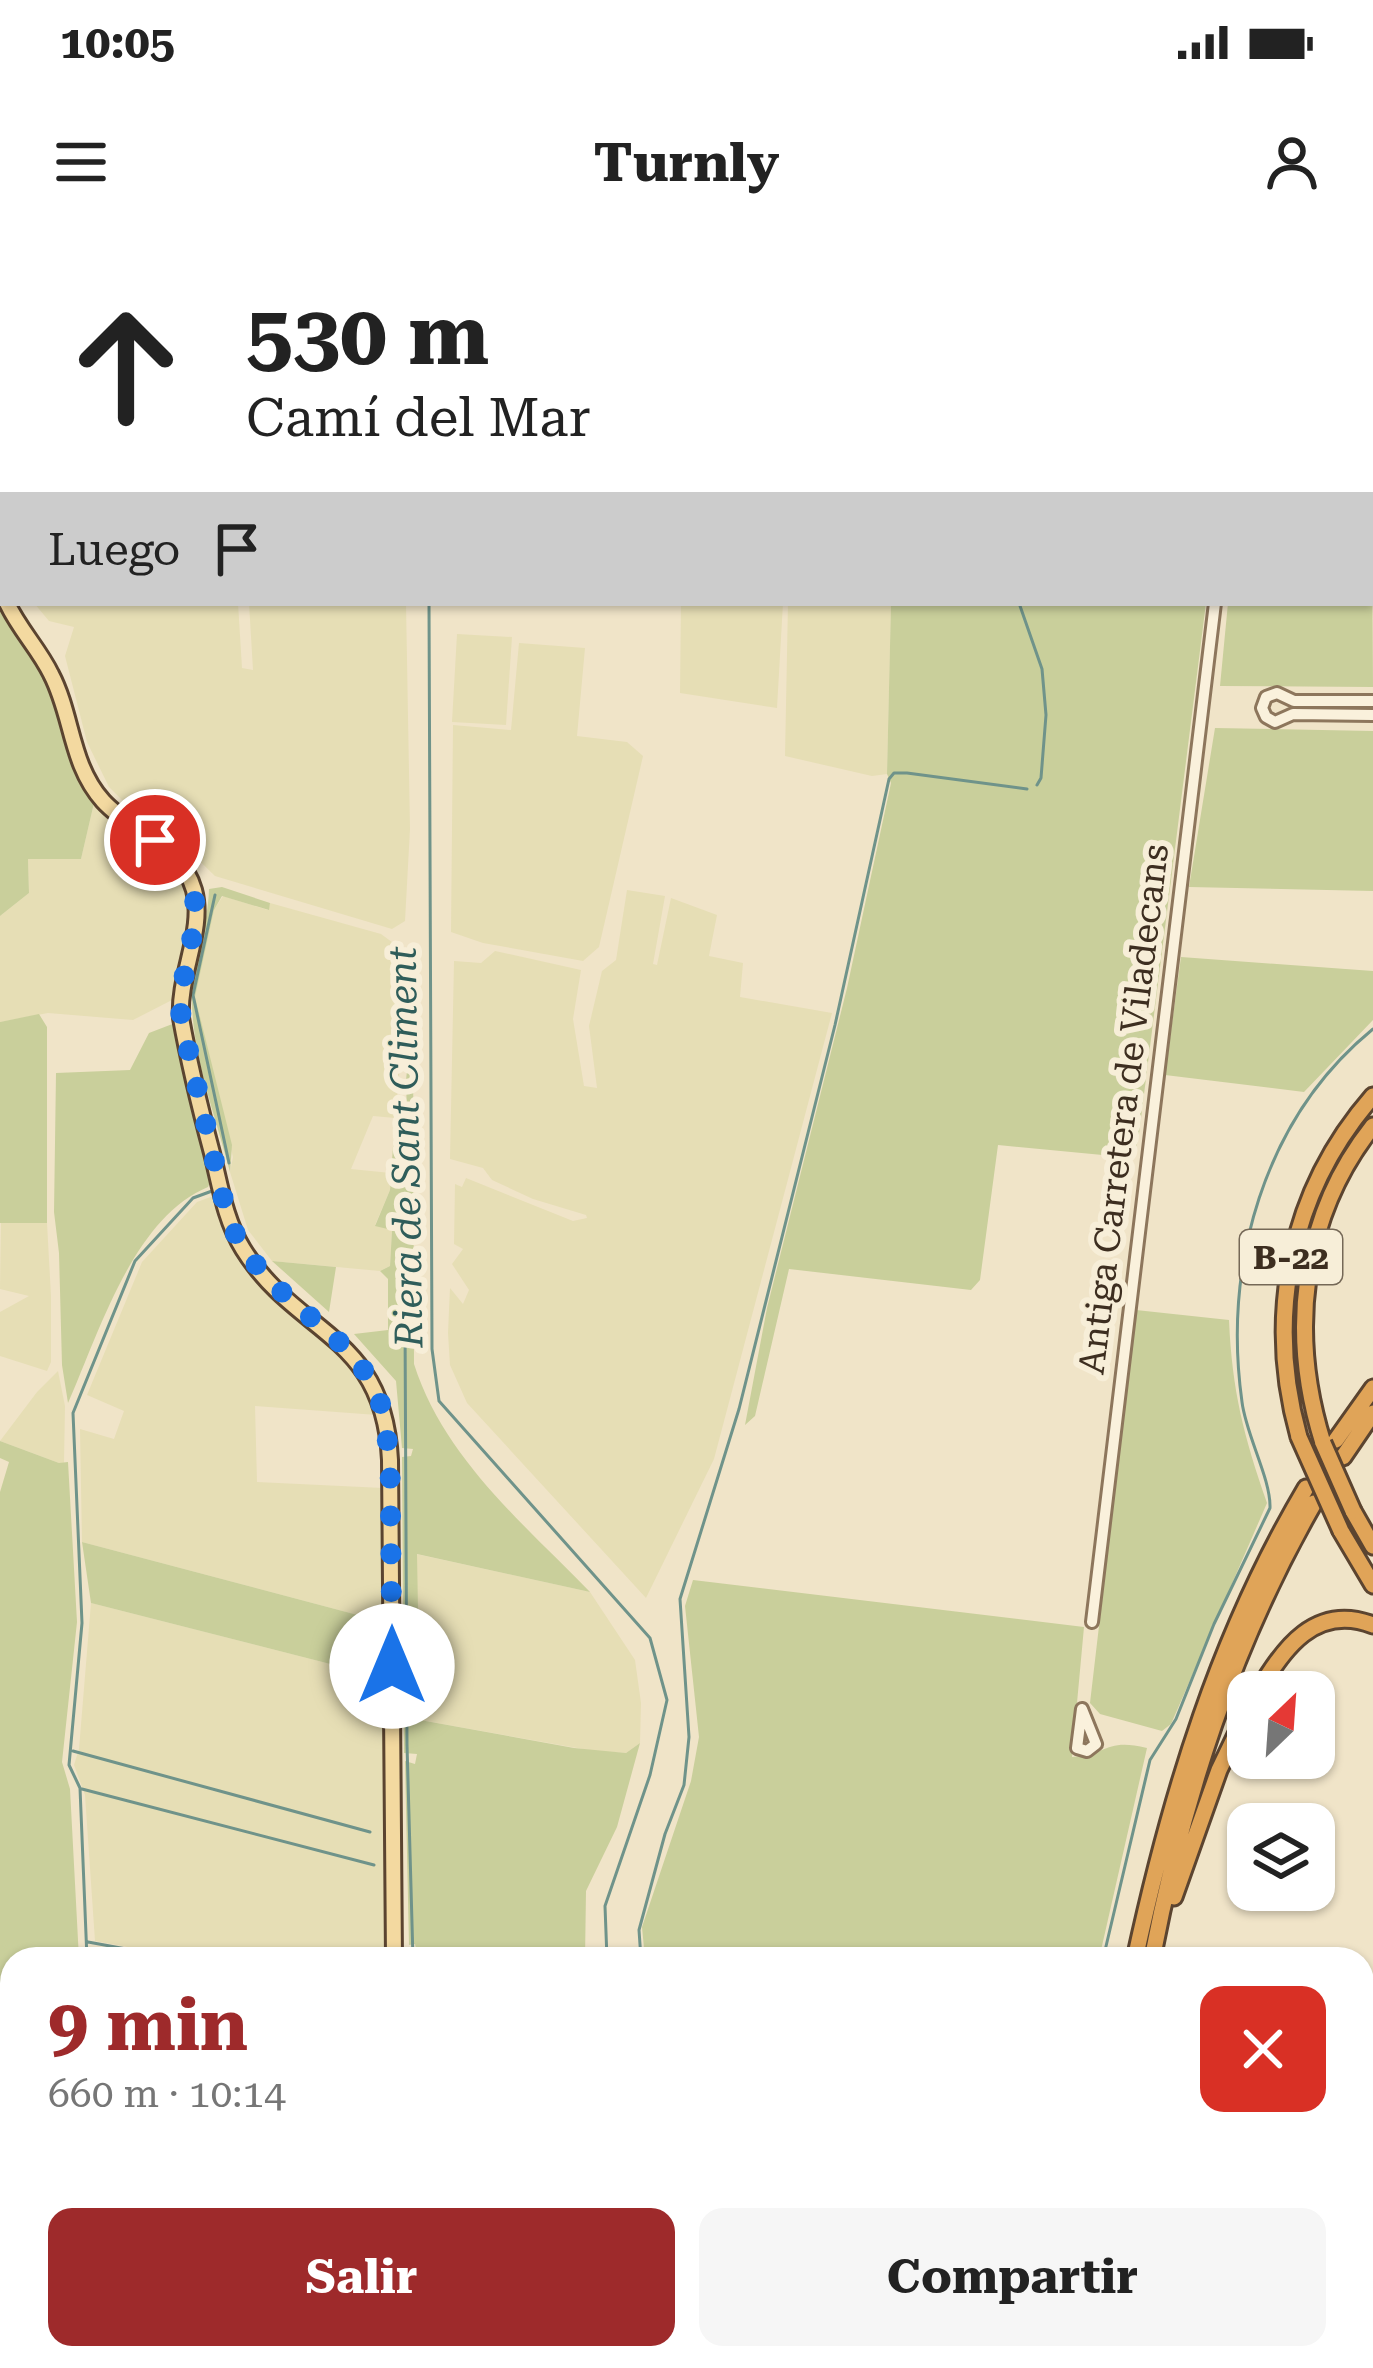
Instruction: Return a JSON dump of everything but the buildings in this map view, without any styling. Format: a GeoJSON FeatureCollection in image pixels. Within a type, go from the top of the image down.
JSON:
{"type":"FeatureCollection","features":[{"type":"Feature","properties":{"kind":"highway","name":"B-22"},"geometry":{"type":"LineString","coordinates":[[1373,1096],[1324,1165],[1293,1245],[1282,1334],[1299,1437],[1341,1531],[1373,1585]]}},
{"type":"Feature","properties":{"kind":"highway"},"geometry":{"type":"LineString","coordinates":[[1373,1126],[1331,1196],[1311,1252],[1303,1332],[1314,1414],[1373,1546]]}},
{"type":"Feature","properties":{"kind":"highway"},"geometry":{"type":"LineString","coordinates":[[1330,1441],[1373,1388]]}},
{"type":"Feature","properties":{"kind":"highway"},"geometry":{"type":"LineString","coordinates":[[1342,1457],[1373,1413]]}},
{"type":"Feature","properties":{"kind":"highway"},"geometry":{"type":"LineString","coordinates":[[1138,1947],[1163,1836],[1197,1723],[1244,1606],[1310,1496],[1222,1695],[1177,1841],[1155,1947]]}},
{"type":"Feature","properties":{"kind":"highway"},"geometry":{"type":"LineString","coordinates":[[1356,1507],[1373,1524]]}},
{"type":"Feature","properties":{"kind":"highway"},"geometry":{"type":"LineString","coordinates":[[1270,1671],[1307,1630],[1340,1618],[1373,1625]]}},
{"type":"Feature","properties":{"kind":"highway"},"geometry":{"type":"LineString","coordinates":[[1156,1947],[1203,1809],[1227,1756]]}},
{"type":"Feature","properties":{"kind":"main road"},"geometry":{"type":"LineString","coordinates":[[10,606],[56,683],[77,760],[88,781],[119,816],[170,851],[188,875],[196,919],[180,1002],[196,1091],[238,1241],[267,1279],[353,1354],[374,1386],[386,1421],[394,1947]]}},
{"type":"Feature","properties":{"kind":"street","name":"Antiga Carretera de Viladecans"},"geometry":{"type":"LineString","coordinates":[[1092,1622],[1215,606]]}},
{"type":"Feature","properties":{"kind":"street"},"geometry":{"type":"LineString","coordinates":[[1373,701],[1294,700],[1277,693],[1268,695],[1262,705],[1266,717],[1276,722],[1293,714],[1373,715]]}},
{"type":"Feature","properties":{"kind":"shaded area"},"geometry":{"type":"Polygon","coordinates":[[[36,606],[238,606],[242,668],[253,670],[249,606],[406,606],[410,829],[405,921],[392,929],[215,876],[173,835],[132,810],[109,787],[87,742],[65,656],[74,627],[49,621],[36,606]]]}},
{"type":"Feature","properties":{"kind":"shaded area"},"geometry":{"type":"Polygon","coordinates":[[[681,606],[783,606],[777,708],[680,693],[681,606]]]}},
{"type":"Feature","properties":{"kind":"shaded area"},"geometry":{"type":"Polygon","coordinates":[[[788,606],[891,606],[887,774],[872,776],[785,756],[788,606]]]}},
{"type":"Feature","properties":{"kind":"shaded area"},"geometry":{"type":"Polygon","coordinates":[[[457,634],[512,637],[506,725],[452,722],[457,634]]]}},
{"type":"Feature","properties":{"kind":"shaded area"},"geometry":{"type":"Polygon","coordinates":[[[519,643],[585,648],[577,736],[627,742],[643,756],[599,947],[583,961],[483,943],[451,932],[453,725],[511,730],[519,643]]]}},
{"type":"Feature","properties":{"kind":"shaded area"},"geometry":{"type":"Polygon","coordinates":[[[94,803],[149,841],[172,862],[185,884],[190,911],[174,999],[133,1020],[48,1013],[0,1022],[0,916],[29,893],[28,859],[81,859],[94,803]]]}},
{"type":"Feature","properties":{"kind":"shaded area"},"geometry":{"type":"Polygon","coordinates":[[[627,890],[665,896],[653,964],[657,965],[671,898],[717,915],[709,956],[743,963],[740,997],[832,1013],[714,1459],[646,1598],[467,1403],[450,1365],[448,1333],[450,1288],[463,1304],[469,1290],[452,1264],[463,1249],[454,1244],[455,1184],[462,1187],[466,1178],[573,1221],[587,1218],[492,1180],[483,1168],[450,1159],[454,961],[481,963],[495,951],[581,970],[573,1019],[584,1086],[597,1088],[589,1026],[602,971],[616,960],[627,890]]]}},
{"type":"Feature","properties":{"kind":"shaded area"},"geometry":{"type":"Polygon","coordinates":[[[223,896],[268,910],[270,903],[381,934],[400,948],[394,1042],[402,1046],[395,1118],[373,1116],[351,1169],[391,1173],[390,1190],[375,1225],[392,1229],[390,1266],[380,1271],[272,1261],[248,1230],[230,1172],[233,1157],[195,997],[214,910],[223,896]]]}},
{"type":"Feature","properties":{"kind":"shaded area"},"geometry":{"type":"Polygon","coordinates":[[[216,1195],[230,1234],[347,1357],[373,1404],[377,1415],[255,1406],[257,1482],[383,1488],[384,1622],[82,1542],[80,1429],[114,1439],[124,1411],[87,1395],[142,1262],[197,1202],[216,1195]]]}},
{"type":"Feature","properties":{"kind":"shaded area"},"geometry":{"type":"Polygon","coordinates":[[[1,1221],[47,1223],[51,1362],[47,1371],[0,1356],[0,1312],[29,1296],[0,1289],[1,1221]]]}},
{"type":"Feature","properties":{"kind":"shaded area"},"geometry":{"type":"Polygon","coordinates":[[[58,1371],[65,1406],[64,1463],[0,1441],[58,1371]]]}},
{"type":"Feature","properties":{"kind":"shaded area"},"geometry":{"type":"Polygon","coordinates":[[[416,1554],[590,1592],[635,1660],[640,1743],[626,1753],[594,1751],[420,1720],[416,1554]]]}},
{"type":"Feature","properties":{"kind":"shaded area"},"geometry":{"type":"Polygon","coordinates":[[[91,1603],[385,1678],[385,1947],[128,1947],[95,1941],[85,1795],[74,1765],[91,1603]]]}},
{"type":"Feature","properties":{"kind":"green space"},"geometry":{"type":"Polygon","coordinates":[[[0,606],[4,606],[56,701],[67,750],[94,803],[81,859],[28,859],[29,893],[0,916],[0,606]]]}},
{"type":"Feature","properties":{"kind":"green space"},"geometry":{"type":"Polygon","coordinates":[[[891,606],[1206,606],[1134,1158],[998,1145],[980,1280],[971,1290],[789,1269],[755,1416],[745,1425],[767,1308],[847,988],[891,783],[887,774],[891,606]]]}},
{"type":"Feature","properties":{"kind":"green space"},"geometry":{"type":"Polygon","coordinates":[[[1228,606],[1372,606],[1373,687],[1220,686],[1228,606]]]}},
{"type":"Feature","properties":{"kind":"green space"},"geometry":{"type":"Polygon","coordinates":[[[1215,728],[1373,731],[1373,891],[1189,887],[1215,728]]]}},
{"type":"Feature","properties":{"kind":"green space"},"geometry":{"type":"Polygon","coordinates":[[[222,887],[270,903],[269,910],[222,896],[214,910],[195,997],[232,1145],[230,1172],[200,1064],[192,999],[209,889],[222,887]]]}},
{"type":"Feature","properties":{"kind":"green space"},"geometry":{"type":"Polygon","coordinates":[[[1181,957],[1373,971],[1373,1020],[1304,1092],[1165,1075],[1181,957]]]}},
{"type":"Feature","properties":{"kind":"green space"},"geometry":{"type":"Polygon","coordinates":[[[39,1014],[47,1027],[47,1223],[0,1223],[0,1022],[39,1014]]]}},
{"type":"Feature","properties":{"kind":"green space"},"geometry":{"type":"Polygon","coordinates":[[[413,1017],[414,1364],[427,1398],[465,1459],[590,1592],[417,1554],[420,1720],[574,1748],[626,1753],[640,1743],[617,1827],[586,1891],[585,1947],[409,1945],[405,1761],[415,1764],[417,1754],[404,1753],[402,1457],[411,1456],[413,1449],[402,1448],[396,1381],[354,1334],[388,1330],[388,1279],[380,1271],[390,1266],[392,1230],[375,1226],[390,1190],[395,1118],[407,1115],[413,1017]]]}},
{"type":"Feature","properties":{"kind":"green space"},"geometry":{"type":"Polygon","coordinates":[[[175,1023],[212,1178],[208,1187],[182,1202],[159,1224],[139,1251],[106,1312],[68,1403],[54,1212],[56,1073],[130,1070],[149,1033],[175,1023]]]}},
{"type":"Feature","properties":{"kind":"green space"},"geometry":{"type":"Polygon","coordinates":[[[272,1261],[336,1267],[329,1312],[272,1261]]]}},
{"type":"Feature","properties":{"kind":"green space"},"geometry":{"type":"Polygon","coordinates":[[[1136,1310],[1229,1320],[1241,1413],[1267,1503],[1171,1724],[1162,1731],[1100,1714],[1090,1703],[1136,1310]]]}},
{"type":"Feature","properties":{"kind":"green space"},"geometry":{"type":"Polygon","coordinates":[[[0,1441],[59,1463],[68,1462],[77,1622],[62,1762],[70,1789],[78,1947],[0,1947],[0,1492],[9,1462],[0,1458],[0,1441]]]}},
{"type":"Feature","properties":{"kind":"green space"},"geometry":{"type":"Polygon","coordinates":[[[82,1542],[384,1622],[385,1678],[91,1603],[82,1542]]]}},
{"type":"Feature","properties":{"kind":"green space"},"geometry":{"type":"Polygon","coordinates":[[[693,1580],[1084,1627],[1072,1757],[1114,1746],[1147,1748],[1102,1947],[644,1947],[642,1927],[691,1781],[699,1737],[685,1606],[693,1580]]]}},
{"type":"Feature","properties":{"kind":"waterway","name":"Riera de Sant Climent"},"geometry":{"type":"LineString","coordinates":[[429,606],[432,1349],[439,1401],[650,1638],[667,1700],[650,1775],[605,1906],[607,1947]]}},
{"type":"Feature","properties":{"kind":"waterway"},"geometry":{"type":"LineString","coordinates":[[1020,606],[1042,669],[1046,715],[1037,785]]}},
{"type":"Feature","properties":{"kind":"waterway"},"geometry":{"type":"LineString","coordinates":[[640,1947],[639,1930],[665,1834],[684,1785],[689,1737],[680,1599],[739,1409],[835,1025],[889,779],[894,773],[907,773],[1027,789]]}},
{"type":"Feature","properties":{"kind":"waterway"},"geometry":{"type":"LineString","coordinates":[[215,895],[193,995],[229,1163]]}},
{"type":"Feature","properties":{"kind":"waterway"},"geometry":{"type":"LineString","coordinates":[[1106,1947],[1150,1760],[1176,1719],[1214,1624],[1270,1508],[1244,1415],[1238,1351],[1239,1299],[1259,1198],[1303,1106],[1335,1065],[1373,1029]]}},
{"type":"Feature","properties":{"kind":"waterway"},"geometry":{"type":"LineString","coordinates":[[87,1947],[80,1788],[69,1765],[82,1623],[73,1413],[135,1261],[193,1198],[212,1191]]}},
{"type":"Feature","properties":{"kind":"waterway"},"geometry":{"type":"LineString","coordinates":[[405,1319],[413,1947]]}},
{"type":"Feature","properties":{"kind":"waterway"},"geometry":{"type":"LineString","coordinates":[[73,1751],[370,1832]]}},
{"type":"Feature","properties":{"kind":"waterway"},"geometry":{"type":"LineString","coordinates":[[82,1789],[374,1865]]}},
{"type":"Feature","properties":{"kind":"waterway"},"geometry":{"type":"LineString","coordinates":[[88,1942],[115,1947]]}},
{"type":"Feature","properties":{"kind":"route"},"geometry":{"type":"LineString","coordinates":[[155,840],[184,867],[195,897],[181,1018],[234,1232],[256,1268],[353,1354],[383,1410],[390,1460],[392,1666]]}}]}
